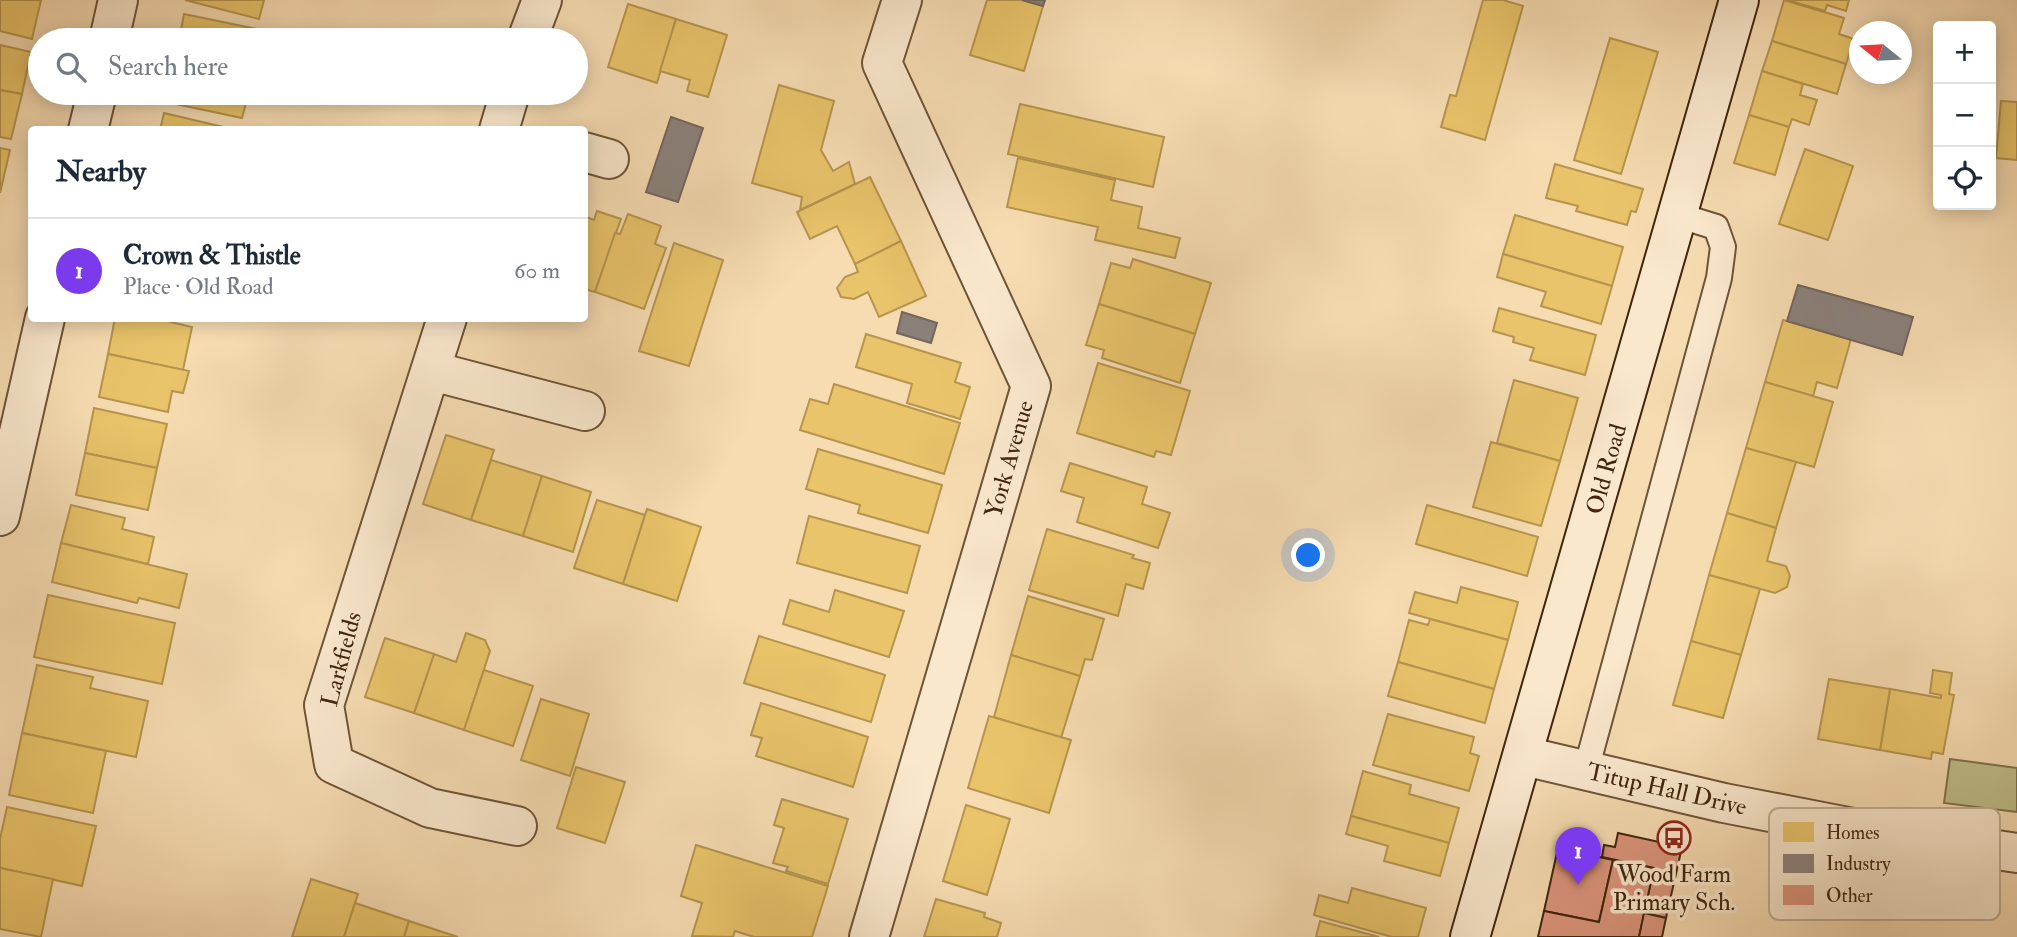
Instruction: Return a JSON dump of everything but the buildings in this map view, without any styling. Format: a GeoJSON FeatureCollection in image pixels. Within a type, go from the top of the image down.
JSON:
{"type":"FeatureCollection","features":[{"type":"Feature","properties":{"kind":"street"},"geometry":{"type":"LineString","coordinates":[[112,28],[118,0]]}},
{"type":"Feature","properties":{"kind":"street"},"geometry":{"type":"LineString","coordinates":[[532,28],[542,0]]}},
{"type":"Feature","properties":{"kind":"street","name":"York Avenue"},"geometry":{"type":"LineString","coordinates":[[869,937],[1031,386],[883,63],[902,0]]}},
{"type":"Feature","properties":{"kind":"street","name":"Old Road"},"geometry":{"type":"LineString","coordinates":[[1470,937],[1739,0]]}},
{"type":"Feature","properties":{"kind":"street"},"geometry":{"type":"LineString","coordinates":[[90,126],[94,105]]}},
{"type":"Feature","properties":{"kind":"street"},"geometry":{"type":"LineString","coordinates":[[500,126],[506,105]]}},
{"type":"Feature","properties":{"kind":"street"},"geometry":{"type":"LineString","coordinates":[[0,516],[44,322]]}},
{"type":"Feature","properties":{"kind":"street","name":"Larkfields"},"geometry":{"type":"LineString","coordinates":[[446,322],[324,705],[334,764],[430,808],[517,826]]}},
{"type":"Feature","properties":{"kind":"street"},"geometry":{"type":"LineString","coordinates":[[432,371],[585,411]]}},
{"type":"Feature","properties":{"kind":"street","name":"Titup Hall Drive"},"geometry":{"type":"LineString","coordinates":[[1524,756],[1769,812]]}},
{"type":"Feature","properties":{"kind":"lane"},"geometry":{"type":"LineString","coordinates":[[1586,770],[1719,278],[1723,247],[1716,227],[1677,215]]}},
{"type":"Feature","properties":{"kind":"green space"},"geometry":{"type":"Polygon","coordinates":[[[1950,759],[2017,768],[2017,812],[1944,803],[1950,759]]]}},
{"type":"Feature","properties":{"kind":"place","name":"Wood Farm Primary Sch."},"geometry":{"type":"Point","coordinates":[1674,838]}},
{"type":"Feature","properties":{"kind":"place","name":"Crown & Thistle"},"geometry":{"type":"Point","coordinates":[1578,885]}}]}
